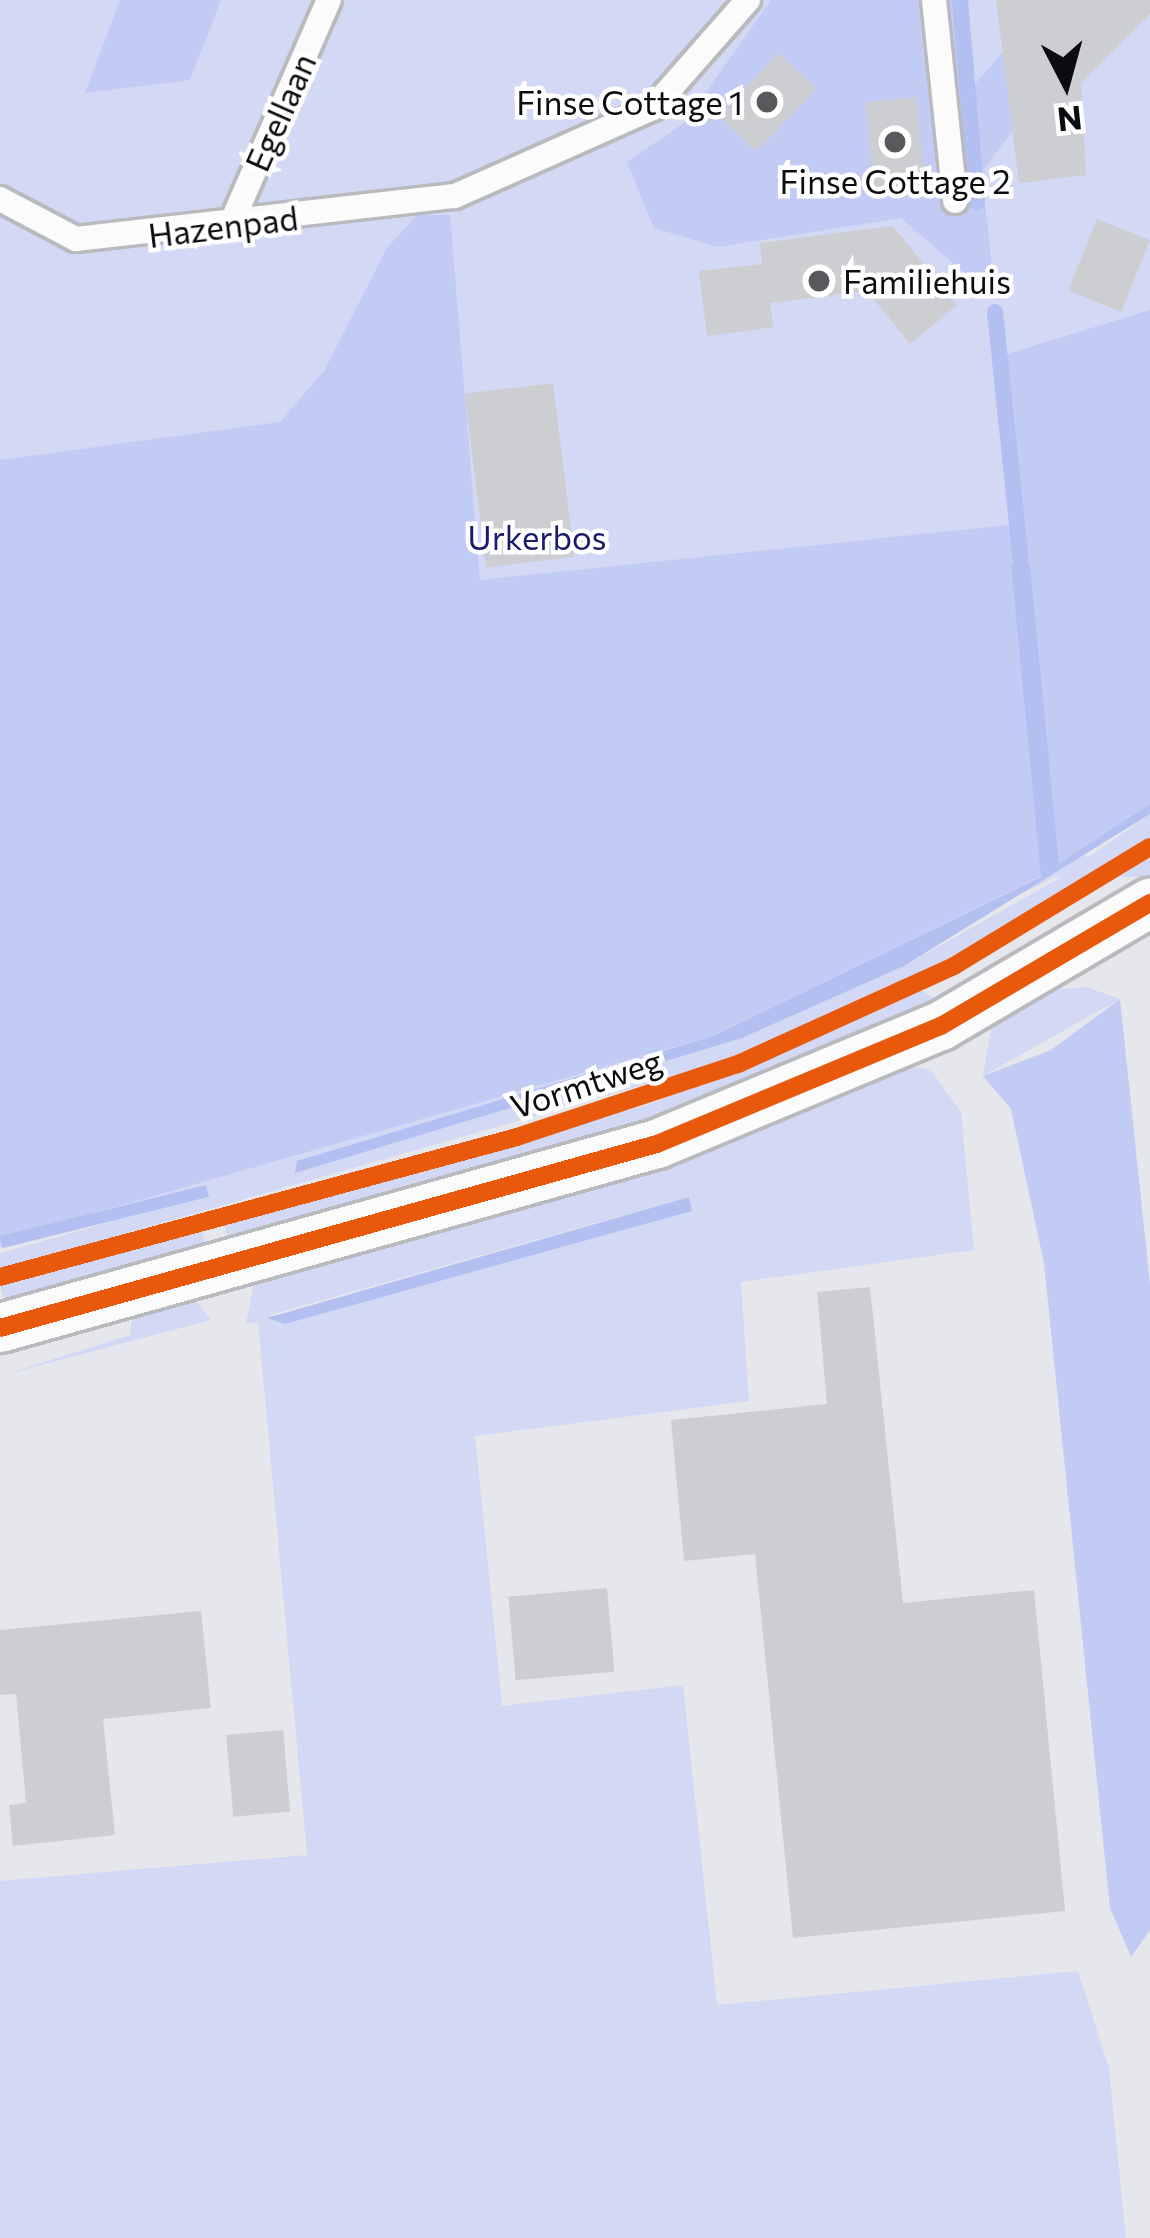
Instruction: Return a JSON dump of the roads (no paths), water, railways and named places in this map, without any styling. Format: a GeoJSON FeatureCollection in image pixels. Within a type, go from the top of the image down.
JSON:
{"type":"FeatureCollection","features":[{"type":"Feature","properties":{"kind":"street"},"geometry":{"type":"LineString","coordinates":[[0,1328],[657,1144],[941,1026],[1150,903]]}},
{"type":"Feature","properties":{"kind":"lane","name":"Egellaan"},"geometry":{"type":"LineString","coordinates":[[231,224],[329,0]]}},
{"type":"Feature","properties":{"kind":"lane","name":"Hazenpad"},"geometry":{"type":"LineString","coordinates":[[0,199],[76,239],[455,196],[652,108],[748,0]]}},
{"type":"Feature","properties":{"kind":"lane"},"geometry":{"type":"LineString","coordinates":[[934,0],[955,201]]}},
{"type":"Feature","properties":{"kind":"waterway"},"geometry":{"type":"LineString","coordinates":[[960,0],[977,202]]}},
{"type":"Feature","properties":{"kind":"waterway"},"geometry":{"type":"LineString","coordinates":[[995,312],[1020,556]]}},
{"type":"Feature","properties":{"kind":"place","name":"Finse Cottage 1"},"geometry":{"type":"Point","coordinates":[767,102]}},
{"type":"Feature","properties":{"kind":"place","name":"Finse Cottage 2"},"geometry":{"type":"Point","coordinates":[895,142]}},
{"type":"Feature","properties":{"kind":"place","name":"Familiehuis"},"geometry":{"type":"Point","coordinates":[819,281]}},
{"type":"Feature","properties":{"kind":"park label","name":"Urkerbos"},"geometry":{"type":"Point","coordinates":[537,537]}}]}
